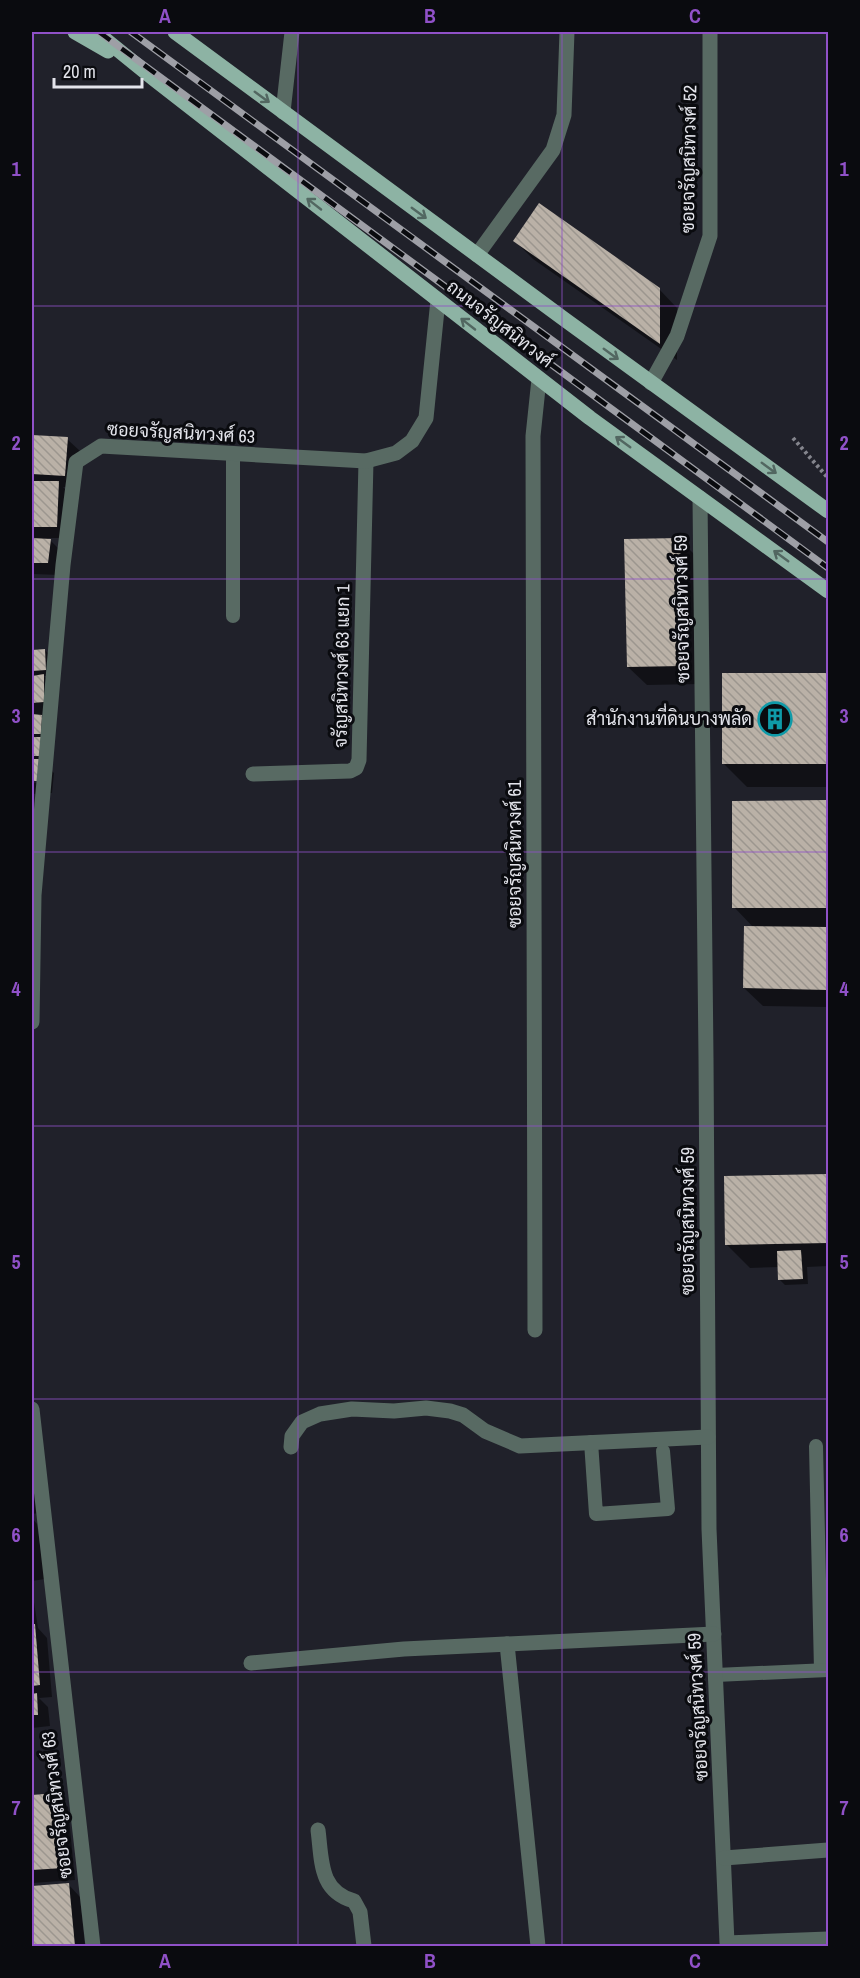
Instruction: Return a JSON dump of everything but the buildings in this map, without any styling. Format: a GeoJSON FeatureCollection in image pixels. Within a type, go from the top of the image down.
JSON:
{"type":"FeatureCollection","features":[{"type":"Feature","properties":{"kind":"main road","name":"ถนนจรัญสนิทวงศ์"},"geometry":{"type":"LineString","coordinates":[[75,32],[154,79]]}},
{"type":"Feature","properties":{"kind":"main road","name":"ถนนจรัญสนิทวงศ์"},"geometry":{"type":"LineString","coordinates":[[96,32],[590,418],[828,591]]}},
{"type":"Feature","properties":{"kind":"main road"},"geometry":{"type":"LineString","coordinates":[[176,33],[828,511]]}},
{"type":"Feature","properties":{"kind":"street"},"geometry":{"type":"LineString","coordinates":[[283,112],[292,32]]}},
{"type":"Feature","properties":{"kind":"street"},"geometry":{"type":"LineString","coordinates":[[477,255],[553,150],[564,115],[567,32]]}},
{"type":"Feature","properties":{"kind":"street","name":"ซอยจรัญสนิทวงศ์ 52"},"geometry":{"type":"LineString","coordinates":[[651,383],[677,336],[710,236],[710,32]]}},
{"type":"Feature","properties":{"kind":"street","name":"ซอยจรัญสนิทวงศ์ 63"},"geometry":{"type":"LineString","coordinates":[[32,1022],[34,895],[63,565],[76,462],[101,446],[366,461],[396,453],[412,441],[426,418],[438,300]]}},
{"type":"Feature","properties":{"kind":"street","name":"ซอยจรัญสนิทวงศ์ 61"},"geometry":{"type":"LineString","coordinates":[[535,1330],[533,436],[539,379]]}},
{"type":"Feature","properties":{"kind":"street","name":"จรัญสนิทวงศ์ 63 แยก 1"},"geometry":{"type":"LineString","coordinates":[[253,774],[350,771],[356,768],[359,760],[366,461]]}},
{"type":"Feature","properties":{"kind":"street","name":"ซอยจรัญสนิทวงศ์ 59"},"geometry":{"type":"LineString","coordinates":[[700,498],[709,1529],[727,1942],[747,1944]]}},
{"type":"Feature","properties":{"kind":"street"},"geometry":{"type":"LineString","coordinates":[[291,1447],[291,1436],[302,1422],[320,1414],[352,1408],[394,1411],[426,1408],[450,1411],[463,1415],[485,1431],[520,1446],[708,1437]]}},
{"type":"Feature","properties":{"kind":"street","name":"ซอยจรัญสนิทวงศ์ 63"},"geometry":{"type":"LineString","coordinates":[[32,1409],[93,1947]]}},
{"type":"Feature","properties":{"kind":"street"},"geometry":{"type":"LineString","coordinates":[[251,1663],[404,1649],[714,1634]]}},
{"type":"Feature","properties":{"kind":"street"},"geometry":{"type":"LineString","coordinates":[[507,1644],[538,1947]]}},
{"type":"Feature","properties":{"kind":"street"},"geometry":{"type":"LineString","coordinates":[[318,1830],[322,1865],[328,1884],[342,1898],[354,1901],[360,1912],[364,1947]]}},
{"type":"Feature","properties":{"kind":"street"},"geometry":{"type":"LineString","coordinates":[[724,1858],[828,1850]]}},
{"type":"Feature","properties":{"kind":"street"},"geometry":{"type":"LineString","coordinates":[[747,1944],[828,1939]]}},
{"type":"Feature","properties":{"kind":"lane"},"geometry":{"type":"LineString","coordinates":[[232,615],[233,454]]}},
{"type":"Feature","properties":{"kind":"lane"},"geometry":{"type":"LineString","coordinates":[[591,1442],[596,1514],[668,1509],[663,1451]]}},
{"type":"Feature","properties":{"kind":"lane"},"geometry":{"type":"LineString","coordinates":[[716,1675],[825,1670],[816,1446]]}},
{"type":"Feature","properties":{"kind":"path"},"geometry":{"type":"LineString","coordinates":[[793,438],[828,478]]}},
{"type":"Feature","properties":{"kind":"railway"},"geometry":{"type":"LineString","coordinates":[[99,32],[828,568]]}},
{"type":"Feature","properties":{"kind":"railway"},"geometry":{"type":"LineString","coordinates":[[131,32],[828,542]]}},
{"type":"Feature","properties":{"kind":"place","name":"สำนักงานที่ดินบางพลัด"},"geometry":{"type":"Point","coordinates":[775,719]}}]}
